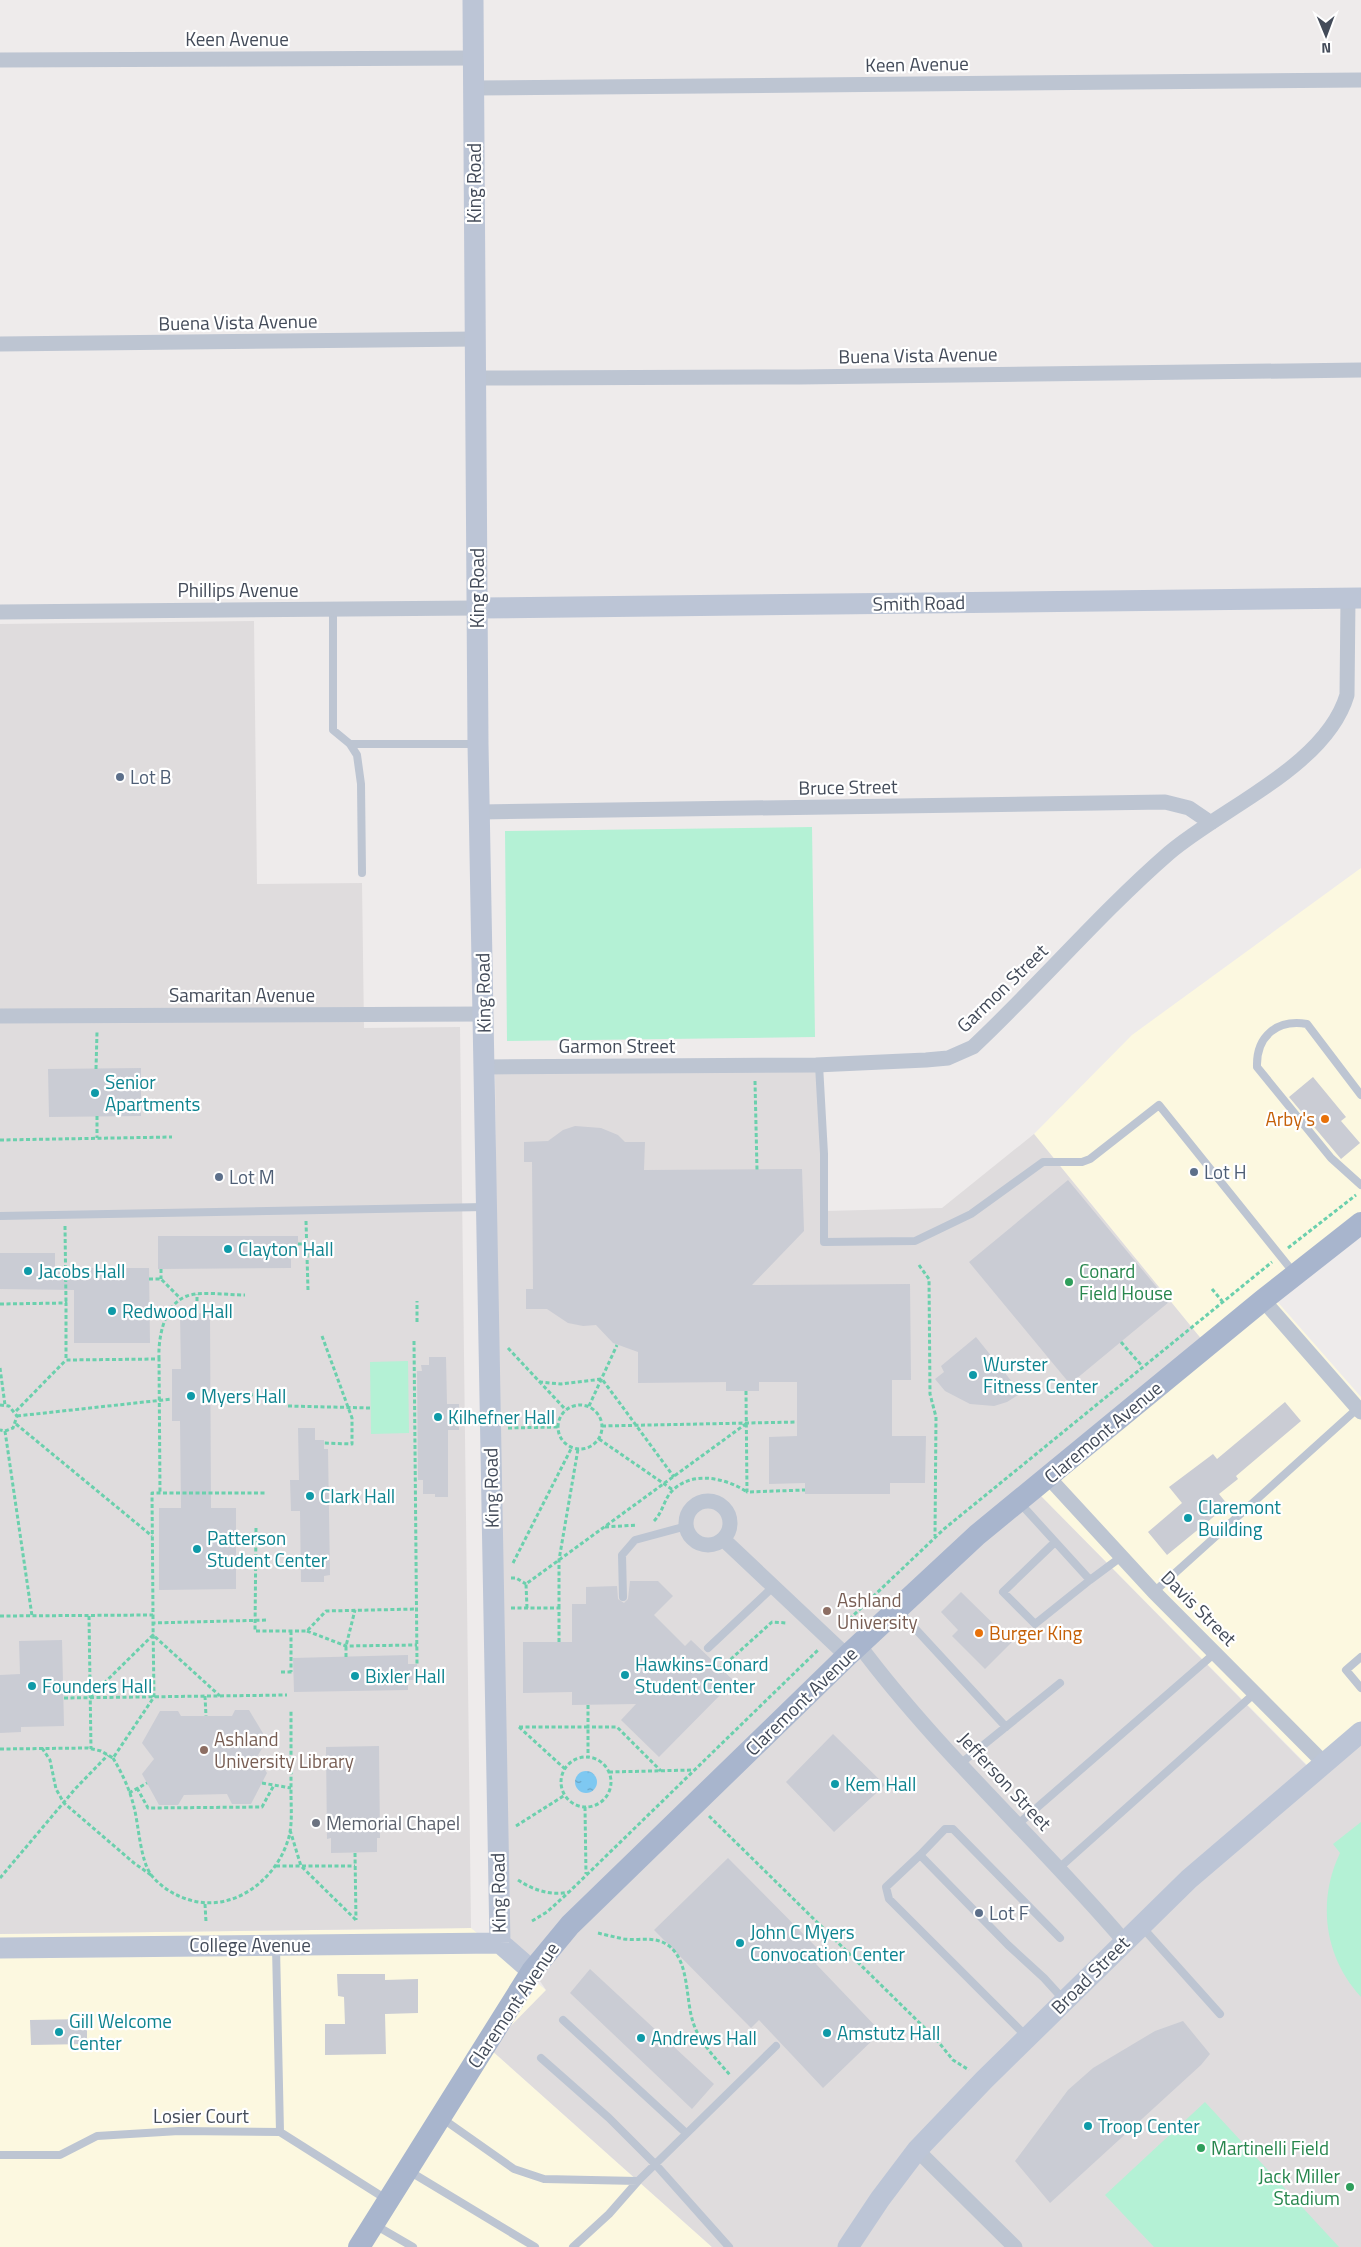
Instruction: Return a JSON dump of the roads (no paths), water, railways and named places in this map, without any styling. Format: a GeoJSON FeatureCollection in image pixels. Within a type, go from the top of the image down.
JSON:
{"type":"FeatureCollection","features":[{"type":"Feature","properties":{"kind":"main road","name":"Claremont Avenue"},"geometry":{"type":"LineString","coordinates":[[359,2247],[439,2116],[532,1971],[570,1925],[853,1651],[977,1535],[1049,1478],[1263,1300],[1361,1223]]}},
{"type":"Feature","properties":{"kind":"street","name":"King Road"},"geometry":{"type":"LineString","coordinates":[[474,0],[478,744],[500,1942],[532,1971]]}},
{"type":"Feature","properties":{"kind":"street","name":"Keen Avenue"},"geometry":{"type":"LineString","coordinates":[[0,60],[474,58]]}},
{"type":"Feature","properties":{"kind":"street","name":"Keen Avenue"},"geometry":{"type":"LineString","coordinates":[[474,88],[1361,80]]}},
{"type":"Feature","properties":{"kind":"street","name":"Buena Vista Avenue"},"geometry":{"type":"LineString","coordinates":[[0,344],[476,339]]}},
{"type":"Feature","properties":{"kind":"street","name":"Buena Vista Avenue"},"geometry":{"type":"LineString","coordinates":[[476,378],[799,377],[1361,370]]}},
{"type":"Feature","properties":{"kind":"street","name":"Smith Road"},"geometry":{"type":"LineString","coordinates":[[477,608],[1355,599]]}},
{"type":"Feature","properties":{"kind":"street","name":"Garmon Street"},"geometry":{"type":"LineString","coordinates":[[484,1067],[819,1064],[941,1059],[948,1058],[973,1047],[1139,881],[1171,852],[1288,770],[1322,738],[1343,710],[1347,695],[1355,599]]}},
{"type":"Feature","properties":{"kind":"street","name":"Phillips Avenue"},"geometry":{"type":"LineString","coordinates":[[0,612],[477,608]]}},
{"type":"Feature","properties":{"kind":"street","name":"Bruce Street"},"geometry":{"type":"LineString","coordinates":[[480,812],[1165,802],[1190,808],[1211,823]]}},
{"type":"Feature","properties":{"kind":"street","name":"Samaritan Avenue"},"geometry":{"type":"LineString","coordinates":[[0,1016],[484,1014]]}},
{"type":"Feature","properties":{"kind":"street"},"geometry":{"type":"LineString","coordinates":[[1263,1300],[1359,1410]]}},
{"type":"Feature","properties":{"kind":"street","name":"Davis Street"},"geometry":{"type":"LineString","coordinates":[[1049,1478],[1154,1592],[1324,1763]]}},
{"type":"Feature","properties":{"kind":"street"},"geometry":{"type":"LineString","coordinates":[[707,1501],[720,1505],[729,1516],[729,1530],[723,1539],[714,1544],[700,1543],[689,1533],[687,1526],[687,1519],[694,1506],[707,1501]]}},
{"type":"Feature","properties":{"kind":"street","name":"Jefferson Street"},"geometry":{"type":"LineString","coordinates":[[723,1539],[773,1587],[853,1651],[1059,1868],[1124,1941]]}},
{"type":"Feature","properties":{"kind":"street","name":"Broad Street"},"geometry":{"type":"LineString","coordinates":[[848,2247],[880,2199],[917,2150],[984,2080],[1140,1925],[1222,1849],[1361,1732]]}},
{"type":"Feature","properties":{"kind":"street","name":"College Avenue"},"geometry":{"type":"LineString","coordinates":[[0,1948],[500,1942]]}},
{"type":"Feature","properties":{"kind":"street"},"geometry":{"type":"LineString","coordinates":[[917,2150],[1015,2247]]}},
{"type":"Feature","properties":{"kind":"lane"},"geometry":{"type":"LineString","coordinates":[[332,610],[333,730],[350,744],[357,755],[361,784],[362,873]]}},
{"type":"Feature","properties":{"kind":"lane"},"geometry":{"type":"LineString","coordinates":[[350,744],[478,744]]}},
{"type":"Feature","properties":{"kind":"lane"},"geometry":{"type":"LineString","coordinates":[[1361,1095],[1307,1024],[1291,1022],[1281,1025],[1268,1034],[1260,1045],[1257,1067],[1331,1158],[1361,1185]]}},
{"type":"Feature","properties":{"kind":"lane"},"geometry":{"type":"LineString","coordinates":[[819,1064],[824,1154],[824,1242],[915,1240],[938,1231],[971,1214],[1043,1162],[1082,1162],[1090,1159],[1159,1105],[1295,1275]]}},
{"type":"Feature","properties":{"kind":"lane"},"geometry":{"type":"LineString","coordinates":[[0,1216],[486,1207]]}},
{"type":"Feature","properties":{"kind":"lane"},"geometry":{"type":"LineString","coordinates":[[1154,1592],[1359,1410]]}},
{"type":"Feature","properties":{"kind":"lane"},"geometry":{"type":"LineString","coordinates":[[1019,1502],[1090,1580]]}},
{"type":"Feature","properties":{"kind":"lane"},"geometry":{"type":"LineString","coordinates":[[623,1597],[622,1555],[635,1540],[687,1526]]}},
{"type":"Feature","properties":{"kind":"lane"},"geometry":{"type":"LineString","coordinates":[[1055,1542],[1003,1592],[1035,1624],[1121,1557]]}},
{"type":"Feature","properties":{"kind":"lane"},"geometry":{"type":"LineString","coordinates":[[708,1648],[773,1587]]}},
{"type":"Feature","properties":{"kind":"lane"},"geometry":{"type":"LineString","coordinates":[[897,1609],[1006,1727]]}},
{"type":"Feature","properties":{"kind":"lane"},"geometry":{"type":"LineString","coordinates":[[1017,1825],[1215,1653]]}},
{"type":"Feature","properties":{"kind":"lane"},"geometry":{"type":"LineString","coordinates":[[1361,1657],[1346,1670],[1361,1688]]}},
{"type":"Feature","properties":{"kind":"lane"},"geometry":{"type":"LineString","coordinates":[[960,1764],[1060,1683]]}},
{"type":"Feature","properties":{"kind":"lane"},"geometry":{"type":"LineString","coordinates":[[1059,1868],[1255,1693]]}},
{"type":"Feature","properties":{"kind":"lane"},"geometry":{"type":"LineString","coordinates":[[1027,2038],[889,1899],[886,1887],[946,1829],[953,1829],[1060,1938]]}},
{"type":"Feature","properties":{"kind":"lane"},"geometry":{"type":"LineString","coordinates":[[920,1855],[1008,1945],[1044,1978],[1064,2001]]}},
{"type":"Feature","properties":{"kind":"lane"},"geometry":{"type":"LineString","coordinates":[[1140,1925],[1220,2014]]}},
{"type":"Feature","properties":{"kind":"lane"},"geometry":{"type":"LineString","coordinates":[[276,1945],[280,2132],[387,2200]]}},
{"type":"Feature","properties":{"kind":"lane"},"geometry":{"type":"LineString","coordinates":[[563,2020],[686,2133]]}},
{"type":"Feature","properties":{"kind":"lane"},"geometry":{"type":"LineString","coordinates":[[573,2247],[609,2214],[638,2181],[776,2046]]}},
{"type":"Feature","properties":{"kind":"lane"},"geometry":{"type":"LineString","coordinates":[[541,2058],[609,2118],[656,2165],[729,2247]]}},
{"type":"Feature","properties":{"kind":"lane"},"geometry":{"type":"LineString","coordinates":[[439,2116],[514,2169],[530,2175],[544,2179],[638,2181]]}},
{"type":"Feature","properties":{"kind":"lane","name":"Losier Court"},"geometry":{"type":"LineString","coordinates":[[0,2155],[60,2155],[97,2136],[179,2131],[280,2132]]}},
{"type":"Feature","properties":{"kind":"lane"},"geometry":{"type":"LineString","coordinates":[[407,2170],[534,2247]]}},
{"type":"Feature","properties":{"kind":"lane"},"geometry":{"type":"LineString","coordinates":[[374,2224],[412,2247]]}},
{"type":"Feature","properties":{"kind":"water"},"geometry":{"type":"Polygon","coordinates":[[[586,1771],[596,1778],[597,1782],[590,1792],[586,1793],[576,1786],[575,1782],[582,1772],[586,1771]]]}},
{"type":"Feature","properties":{"kind":"place","name":"Lot B"},"geometry":{"type":"Point","coordinates":[120,777]}},
{"type":"Feature","properties":{"kind":"place","name":"Senior Apartments"},"geometry":{"type":"Point","coordinates":[95,1093]}},
{"type":"Feature","properties":{"kind":"place","name":"Arby's"},"geometry":{"type":"Point","coordinates":[1325,1119]}},
{"type":"Feature","properties":{"kind":"place","name":"Lot H"},"geometry":{"type":"Point","coordinates":[1194,1172]}},
{"type":"Feature","properties":{"kind":"place","name":"Lot M"},"geometry":{"type":"Point","coordinates":[219,1177]}},
{"type":"Feature","properties":{"kind":"place","name":"Clayton Hall"},"geometry":{"type":"Point","coordinates":[228,1249]}},
{"type":"Feature","properties":{"kind":"place","name":"Jacobs Hall"},"geometry":{"type":"Point","coordinates":[28,1271]}},
{"type":"Feature","properties":{"kind":"place","name":"Conard Field House"},"geometry":{"type":"Point","coordinates":[1069,1282]}},
{"type":"Feature","properties":{"kind":"place","name":"Redwood Hall"},"geometry":{"type":"Point","coordinates":[112,1311]}},
{"type":"Feature","properties":{"kind":"place","name":"Wurster Fitness Center"},"geometry":{"type":"Point","coordinates":[973,1375]}},
{"type":"Feature","properties":{"kind":"place","name":"Myers Hall"},"geometry":{"type":"Point","coordinates":[191,1396]}},
{"type":"Feature","properties":{"kind":"place","name":"Kilhefner Hall"},"geometry":{"type":"Point","coordinates":[438,1417]}},
{"type":"Feature","properties":{"kind":"place","name":"Clark Hall"},"geometry":{"type":"Point","coordinates":[310,1496]}},
{"type":"Feature","properties":{"kind":"place","name":"Claremont Building"},"geometry":{"type":"Point","coordinates":[1188,1518]}},
{"type":"Feature","properties":{"kind":"place","name":"Patterson Student Center"},"geometry":{"type":"Point","coordinates":[197,1549]}},
{"type":"Feature","properties":{"kind":"place","name":"Ashland University"},"geometry":{"type":"Point","coordinates":[827,1611]}},
{"type":"Feature","properties":{"kind":"place","name":"Burger King"},"geometry":{"type":"Point","coordinates":[979,1633]}},
{"type":"Feature","properties":{"kind":"place","name":"Hawkins-Conard Student Center"},"geometry":{"type":"Point","coordinates":[625,1675]}},
{"type":"Feature","properties":{"kind":"place","name":"Bixler Hall"},"geometry":{"type":"Point","coordinates":[355,1676]}},
{"type":"Feature","properties":{"kind":"place","name":"Founders Hall"},"geometry":{"type":"Point","coordinates":[32,1686]}},
{"type":"Feature","properties":{"kind":"place","name":"Ashland University Library"},"geometry":{"type":"Point","coordinates":[204,1750]}},
{"type":"Feature","properties":{"kind":"place","name":"Kem Hall"},"geometry":{"type":"Point","coordinates":[835,1784]}},
{"type":"Feature","properties":{"kind":"place","name":"Memorial Chapel"},"geometry":{"type":"Point","coordinates":[316,1823]}},
{"type":"Feature","properties":{"kind":"place","name":"Lot F"},"geometry":{"type":"Point","coordinates":[979,1913]}},
{"type":"Feature","properties":{"kind":"place","name":"John C Myers Convocation Center"},"geometry":{"type":"Point","coordinates":[740,1943]}},
{"type":"Feature","properties":{"kind":"place","name":"Gill Welcome Center"},"geometry":{"type":"Point","coordinates":[59,2032]}},
{"type":"Feature","properties":{"kind":"place","name":"Amstutz Hall"},"geometry":{"type":"Point","coordinates":[827,2033]}},
{"type":"Feature","properties":{"kind":"place","name":"Andrews Hall"},"geometry":{"type":"Point","coordinates":[641,2038]}},
{"type":"Feature","properties":{"kind":"place","name":"Troop Center"},"geometry":{"type":"Point","coordinates":[1088,2126]}},
{"type":"Feature","properties":{"kind":"place","name":"Martinelli Field"},"geometry":{"type":"Point","coordinates":[1201,2148]}},
{"type":"Feature","properties":{"kind":"place","name":"Jack Miller Stadium"},"geometry":{"type":"Point","coordinates":[1350,2187]}}]}
